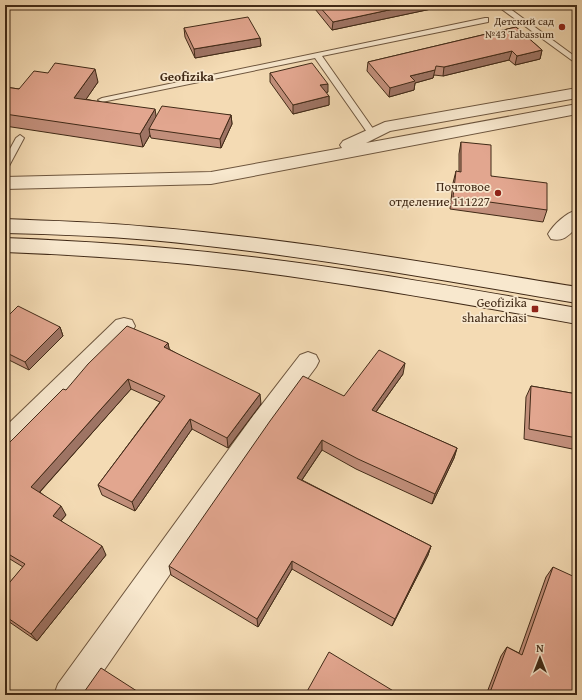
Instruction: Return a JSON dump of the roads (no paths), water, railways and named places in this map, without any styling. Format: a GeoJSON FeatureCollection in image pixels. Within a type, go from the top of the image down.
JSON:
{"type":"FeatureCollection","features":[{"type":"Feature","properties":{"kind":"street"},"geometry":{"type":"LineString","coordinates":[[325,157],[385,127],[577,93]]}},
{"type":"Feature","properties":{"kind":"street"},"geometry":{"type":"LineString","coordinates":[[5,183],[211,178],[577,110]]}},
{"type":"Feature","properties":{"kind":"street"},"geometry":{"type":"LineString","coordinates":[[558,234],[577,216]]}},
{"type":"Feature","properties":{"kind":"street"},"geometry":{"type":"LineString","coordinates":[[5,226],[135,233],[248,244],[362,260],[577,295]]}},
{"type":"Feature","properties":{"kind":"street"},"geometry":{"type":"LineString","coordinates":[[5,245],[155,254],[266,266],[372,281],[577,316]]}},
{"type":"Feature","properties":{"kind":"street"},"geometry":{"type":"LineString","coordinates":[[5,443],[124,326]]}},
{"type":"Feature","properties":{"kind":"street"},"geometry":{"type":"LineString","coordinates":[[69,695],[261,423],[308,361]]}},
{"type":"Feature","properties":{"kind":"lane"},"geometry":{"type":"LineString","coordinates":[[500,5],[577,62]]}},
{"type":"Feature","properties":{"kind":"lane"},"geometry":{"type":"LineString","coordinates":[[102,100],[485,20]]}},
{"type":"Feature","properties":{"kind":"lane"},"geometry":{"type":"LineString","coordinates":[[317,55],[372,134]]}},
{"type":"Feature","properties":{"kind":"lane"},"geometry":{"type":"LineString","coordinates":[[5,166],[20,138]]}},
{"type":"Feature","properties":{"kind":"place","name":"Детский сад №43 Tabassum"},"geometry":{"type":"Point","coordinates":[562,27]}},
{"type":"Feature","properties":{"kind":"place","name":"Почтовое отделение 111227"},"geometry":{"type":"Point","coordinates":[498,193]}},
{"type":"Feature","properties":{"kind":"place","name":"Geofizika shaharchasi"},"geometry":{"type":"Point","coordinates":[535,309]}},
{"type":"Feature","properties":{"kind":"district","name":"Geofizika"},"geometry":{"type":"Point","coordinates":[187,76]}}]}
